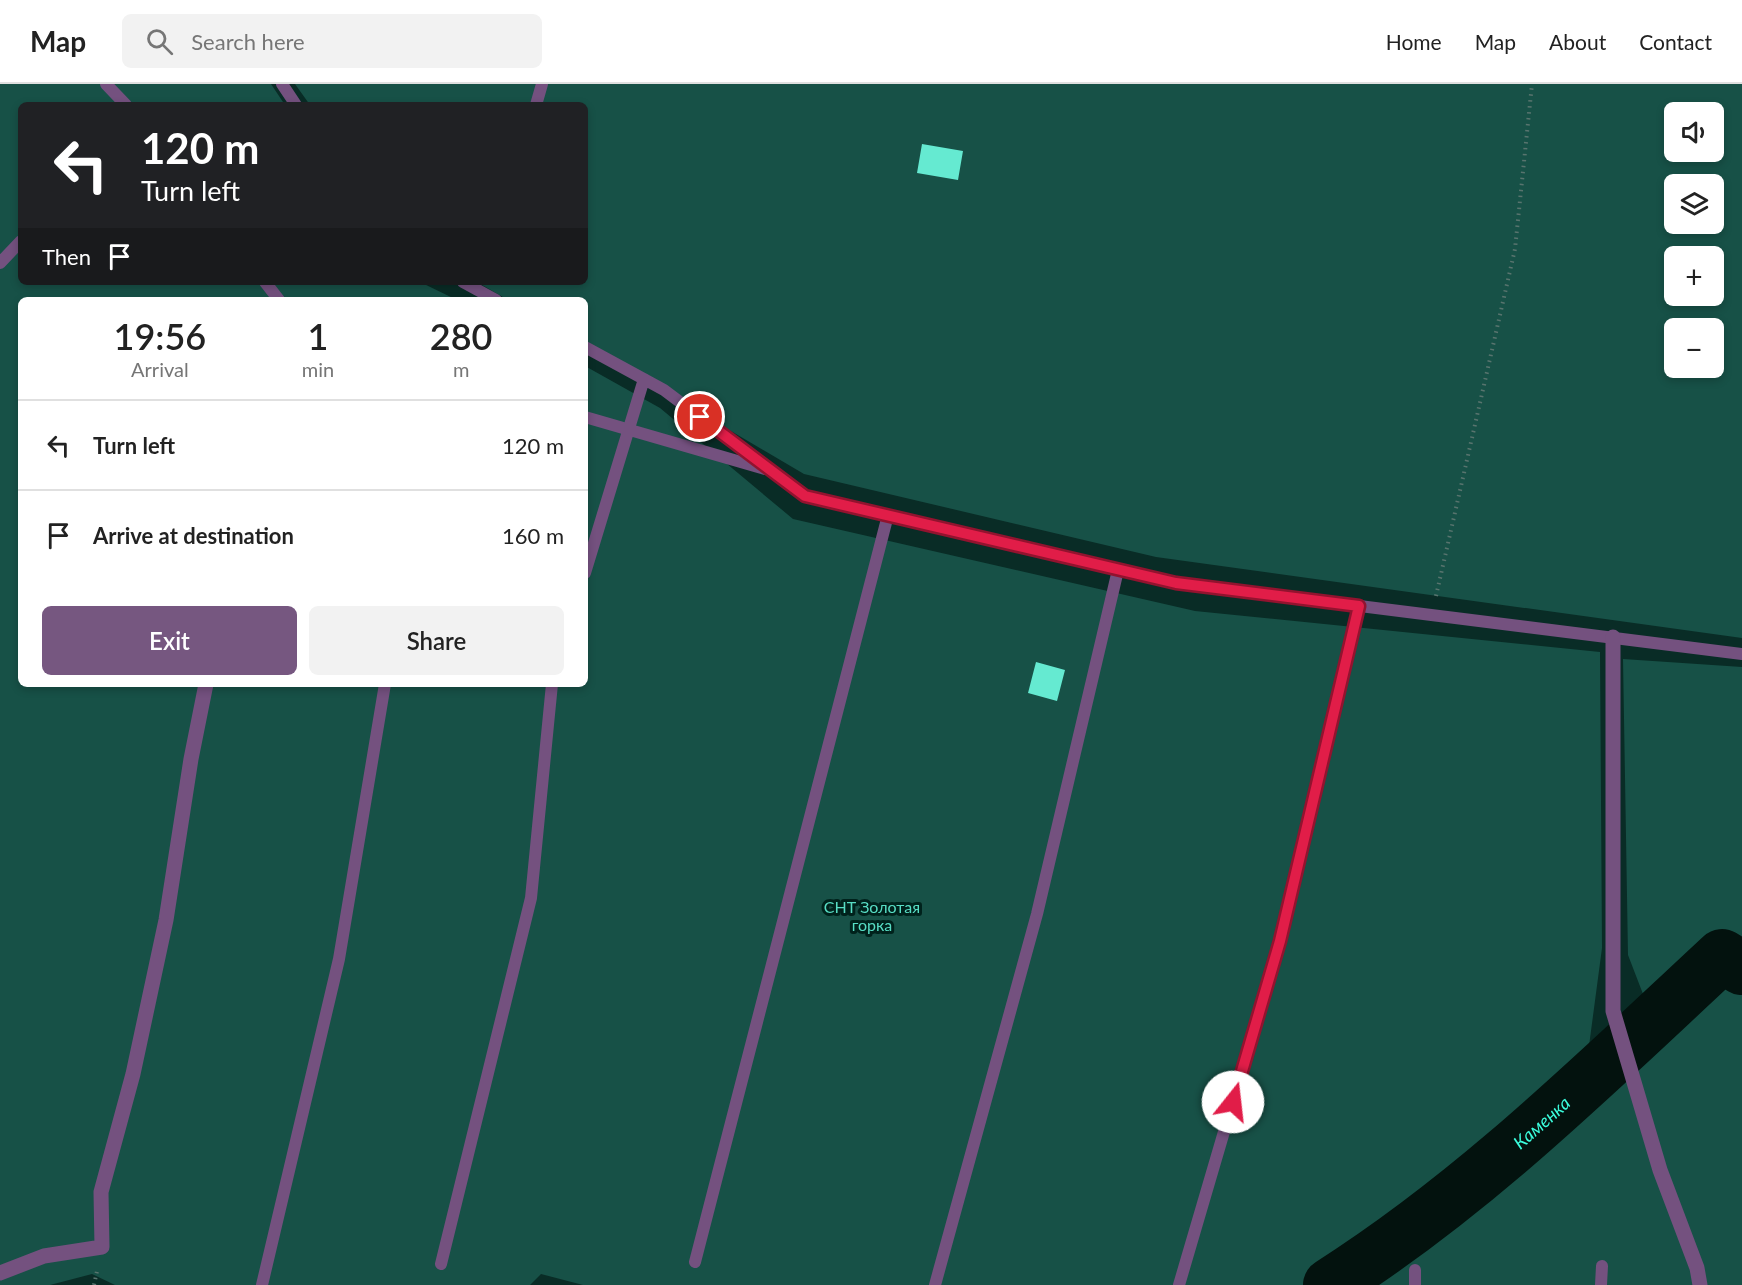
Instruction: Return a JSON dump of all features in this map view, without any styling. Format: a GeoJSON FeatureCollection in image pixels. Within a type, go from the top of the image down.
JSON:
{"type":"FeatureCollection","features":[{"type":"Feature","properties":{"kind":"street"},"geometry":{"type":"LineString","coordinates":[[1613,637],[1613,1011],[1659,1170],[1697,1268],[1700,1285]]}},
{"type":"Feature","properties":{"kind":"street"},"geometry":{"type":"LineString","coordinates":[[0,1273],[44,1256],[102,1247],[101,1192],[133,1074],[166,920],[191,759],[205,687]]}},
{"type":"Feature","properties":{"kind":"lane"},"geometry":{"type":"LineString","coordinates":[[106,84],[123,102]]}},
{"type":"Feature","properties":{"kind":"lane"},"geometry":{"type":"LineString","coordinates":[[282,84],[294,102]]}},
{"type":"Feature","properties":{"kind":"lane"},"geometry":{"type":"LineString","coordinates":[[537,102],[542,84]]}},
{"type":"Feature","properties":{"kind":"lane"},"geometry":{"type":"LineString","coordinates":[[0,263],[18,244]]}},
{"type":"Feature","properties":{"kind":"lane"},"geometry":{"type":"LineString","coordinates":[[267,285],[277,297]]}},
{"type":"Feature","properties":{"kind":"lane"},"geometry":{"type":"LineString","coordinates":[[470,285],[489,294]]}},
{"type":"Feature","properties":{"kind":"lane"},"geometry":{"type":"LineString","coordinates":[[588,349],[664,390],[805,496],[1176,583],[1742,654]]}},
{"type":"Feature","properties":{"kind":"lane"},"geometry":{"type":"LineString","coordinates":[[588,563],[644,379]]}},
{"type":"Feature","properties":{"kind":"lane"},"geometry":{"type":"LineString","coordinates":[[588,418],[772,471]]}},
{"type":"Feature","properties":{"kind":"lane"},"geometry":{"type":"LineString","coordinates":[[694,1262],[888,515]]}},
{"type":"Feature","properties":{"kind":"lane"},"geometry":{"type":"LineString","coordinates":[[935,1285],[1037,914],[1118,570]]}},
{"type":"Feature","properties":{"kind":"lane"},"geometry":{"type":"LineString","coordinates":[[1179,1285],[1280,941],[1359,606]]}},
{"type":"Feature","properties":{"kind":"lane"},"geometry":{"type":"LineString","coordinates":[[262,1285],[339,959],[384,687]]}},
{"type":"Feature","properties":{"kind":"lane"},"geometry":{"type":"LineString","coordinates":[[441,1264],[531,898],[552,687]]}},
{"type":"Feature","properties":{"kind":"lane"},"geometry":{"type":"LineString","coordinates":[[1602,1266],[1602,1285]]}},
{"type":"Feature","properties":{"kind":"lane"},"geometry":{"type":"LineString","coordinates":[[1414,1270],[1415,1285]]}},
{"type":"Feature","properties":{"kind":"path"},"geometry":{"type":"LineString","coordinates":[[1432,615],[1515,249],[1532,84]]}},
{"type":"Feature","properties":{"kind":"green space","name":"СНТ Золотая горка"},"geometry":{"type":"Polygon","coordinates":[[[0,84],[271,84],[283,102],[18,102],[18,285],[426,285],[451,297],[18,297],[18,687],[588,687],[588,368],[660,408],[793,519],[1195,611],[1600,652],[1602,948],[1589,1046],[1524,1111],[1379,1238],[1312,1285],[583,1285],[541,1274],[530,1285],[115,1285],[92,1274],[50,1285],[0,1285],[0,84]]]}},
{"type":"Feature","properties":{"kind":"green space"},"geometry":{"type":"Polygon","coordinates":[[[295,84],[1742,84],[1742,638],[1156,557],[804,474],[588,347],[588,297],[503,297],[482,285],[588,285],[588,102],[308,102],[295,84]]]}},
{"type":"Feature","properties":{"kind":"green space"},"geometry":{"type":"Polygon","coordinates":[[[1623,659],[1742,667],[1742,954],[1725,944],[1648,1007],[1628,955],[1623,659]]]}},
{"type":"Feature","properties":{"kind":"green space"},"geometry":{"type":"Polygon","coordinates":[[[1722,966],[1742,978],[1742,1285],[1350,1285],[1396,1256],[1538,1138],[1722,966]]]}},
{"type":"Feature","properties":{"kind":"building"},"geometry":{"type":"Polygon","coordinates":[[[922,144],[963,151],[958,180],[917,173],[922,144]]]}},
{"type":"Feature","properties":{"kind":"building"},"geometry":{"type":"Polygon","coordinates":[[[1036,662],[1065,670],[1057,701],[1028,693],[1036,662]]]}},
{"type":"Feature","properties":{"kind":"waterway","name":"Каменка"},"geometry":{"type":"LineString","coordinates":[[1330,1285],[1435,1211],[1485,1171],[1581,1087],[1722,956],[1742,968]]}},
{"type":"Feature","properties":{"kind":"route"},"geometry":{"type":"LineString","coordinates":[[700,417],[805,496],[1176,583],[1359,606],[1280,941],[1233,1102]]}}]}
